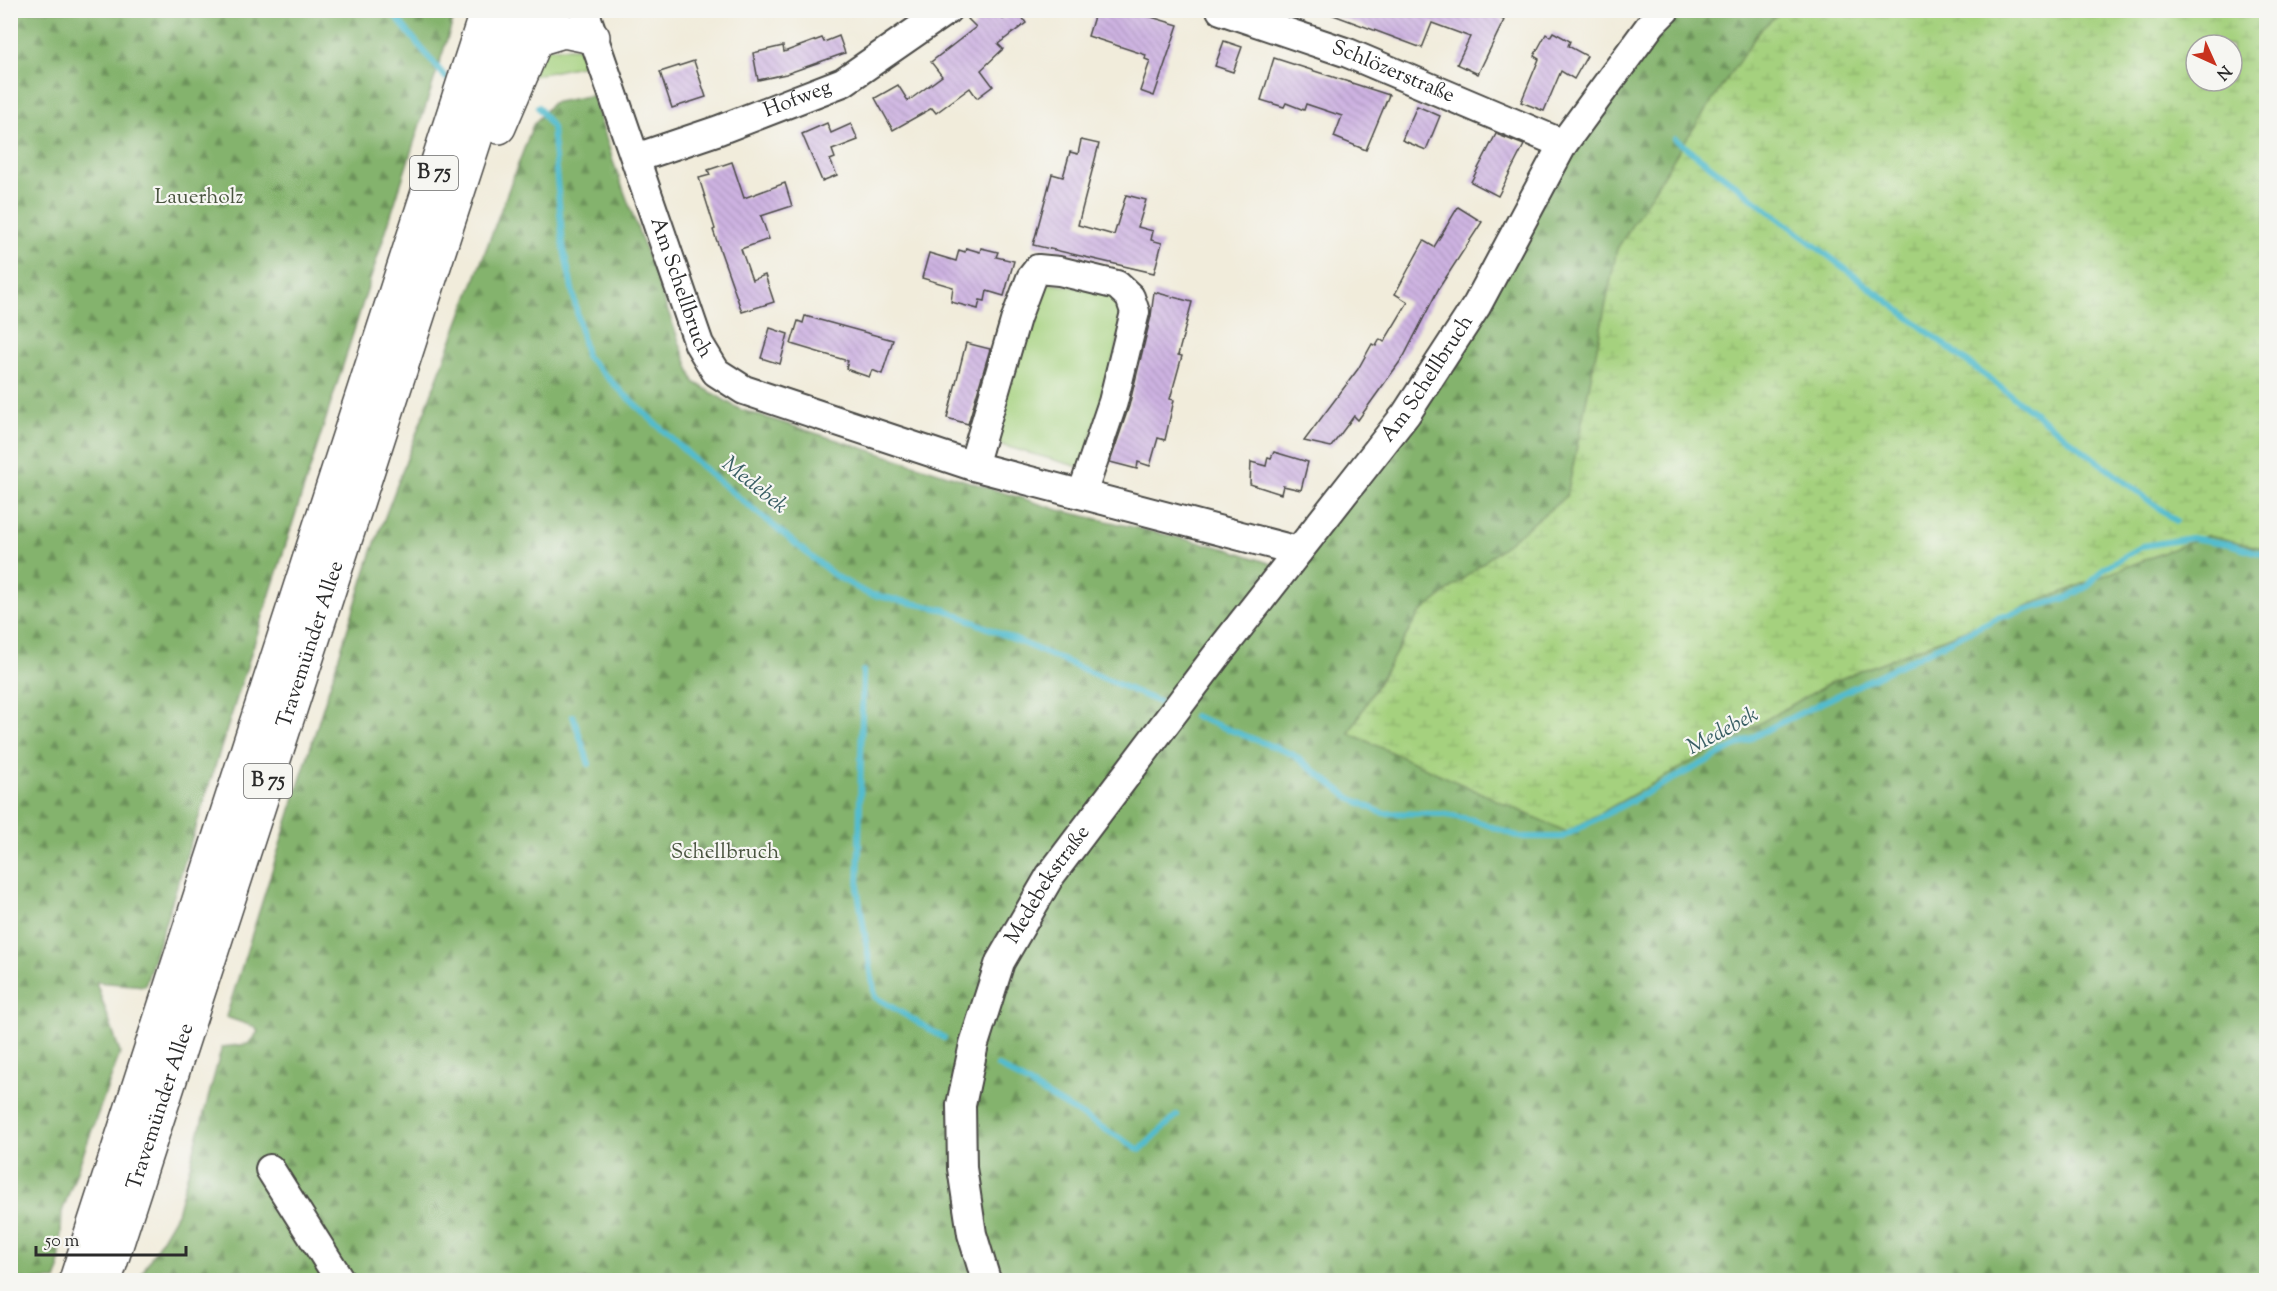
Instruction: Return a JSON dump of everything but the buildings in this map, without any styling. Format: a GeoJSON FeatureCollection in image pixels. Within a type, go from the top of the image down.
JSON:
{"type":"FeatureCollection","features":[{"type":"Feature","properties":{"kind":"highway","name":"Travemünder Allee"},"geometry":{"type":"LineString","coordinates":[[76,1281],[487,10]]}},
{"type":"Feature","properties":{"kind":"highway","name":"Travemünder Allee"},"geometry":{"type":"LineString","coordinates":[[105,1281],[517,10]]}},
{"type":"Feature","properties":{"kind":"highway"},"geometry":{"type":"LineString","coordinates":[[430,282],[543,25],[564,31],[589,24]]}},
{"type":"Feature","properties":{"kind":"street","name":"Hofweg"},"geometry":{"type":"LineString","coordinates":[[636,158],[719,130],[843,82],[947,10]]}},
{"type":"Feature","properties":{"kind":"street","name":"Schlözerstraße"},"geometry":{"type":"LineString","coordinates":[[1221,10],[1348,53],[1563,144]]}},
{"type":"Feature","properties":{"kind":"street","name":"Am Schellbruch"},"geometry":{"type":"LineString","coordinates":[[589,24],[699,344],[716,372],[744,390],[973,466],[1298,551],[1406,414],[1477,304],[1563,144],[1652,23],[1665,10]]}},
{"type":"Feature","properties":{"kind":"street"},"geometry":{"type":"LineString","coordinates":[[973,466],[996,380],[1031,278],[1038,269],[1049,269],[1117,285],[1130,297],[1135,312],[1113,402],[1082,494]]}},
{"type":"Feature","properties":{"kind":"street","name":"Medebekstraße"},"geometry":{"type":"LineString","coordinates":[[986,1281],[972,1234],[962,1168],[961,1105],[974,1044],[1000,962],[1050,876],[1298,551]]}},
{"type":"Feature","properties":{"kind":"street"},"geometry":{"type":"LineString","coordinates":[[270,1169],[340,1281]]}},
{"type":"Feature","properties":{"kind":"green space","name":"Lauerholz"},"geometry":{"type":"Polygon","coordinates":[[[10,11],[456,11],[145,986],[96,982],[120,1053],[62,1212],[59,1271],[56,1280],[10,1280],[10,11]]]}},
{"type":"Feature","properties":{"kind":"green space","name":"Schellbruch"},"geometry":{"type":"Polygon","coordinates":[[[1684,11],[1782,11],[1760,30],[1617,249],[1567,496],[1419,614],[1349,733],[1567,832],[1832,682],[2208,535],[2266,549],[2266,1280],[138,1280],[177,1213],[222,1047],[248,1044],[258,1032],[255,1027],[226,1017],[372,551],[533,125],[552,103],[593,95],[614,164],[694,382],[739,409],[1059,510],[1228,549],[1298,573],[1575,152],[1659,33],[1684,11]]]}},
{"type":"Feature","properties":{"kind":"green space"},"geometry":{"type":"Polygon","coordinates":[[[1782,11],[2266,11],[2266,549],[2208,535],[1832,682],[1567,832],[1349,733],[1419,614],[1567,496],[1617,249],[1683,144],[1760,30],[1782,11]]]}},
{"type":"Feature","properties":{"kind":"green space"},"geometry":{"type":"Polygon","coordinates":[[[542,48],[584,48],[590,64],[532,76],[542,48]]]}},
{"type":"Feature","properties":{"kind":"green space"},"geometry":{"type":"Polygon","coordinates":[[[1036,282],[1116,292],[1128,305],[1083,468],[983,440],[1036,282]]]}},
{"type":"Feature","properties":{"kind":"waterway","name":"Medebek"},"geometry":{"type":"LineString","coordinates":[[390,10],[446,78]]}},
{"type":"Feature","properties":{"kind":"waterway","name":"Medebek"},"geometry":{"type":"LineString","coordinates":[[538,107],[552,127],[563,245],[586,356],[625,395],[711,475],[834,575],[868,594],[946,610],[1159,702]]}},
{"type":"Feature","properties":{"kind":"waterway"},"geometry":{"type":"LineString","coordinates":[[1675,139],[2176,521]]}},
{"type":"Feature","properties":{"kind":"waterway","name":"Medebek"},"geometry":{"type":"LineString","coordinates":[[1194,716],[1292,754],[1350,798],[1382,813],[1442,814],[1473,820],[1520,837],[1562,837],[1776,725],[1997,618],[2066,598],[2088,586],[2104,568],[2143,546],[2191,538],[2229,544],[2266,555]]}},
{"type":"Feature","properties":{"kind":"waterway"},"geometry":{"type":"LineString","coordinates":[[863,671],[858,892],[875,997],[944,1038]]}},
{"type":"Feature","properties":{"kind":"waterway"},"geometry":{"type":"LineString","coordinates":[[573,716],[589,764]]}},
{"type":"Feature","properties":{"kind":"waterway"},"geometry":{"type":"LineString","coordinates":[[998,1066],[1140,1150],[1177,1115]]}}]}
